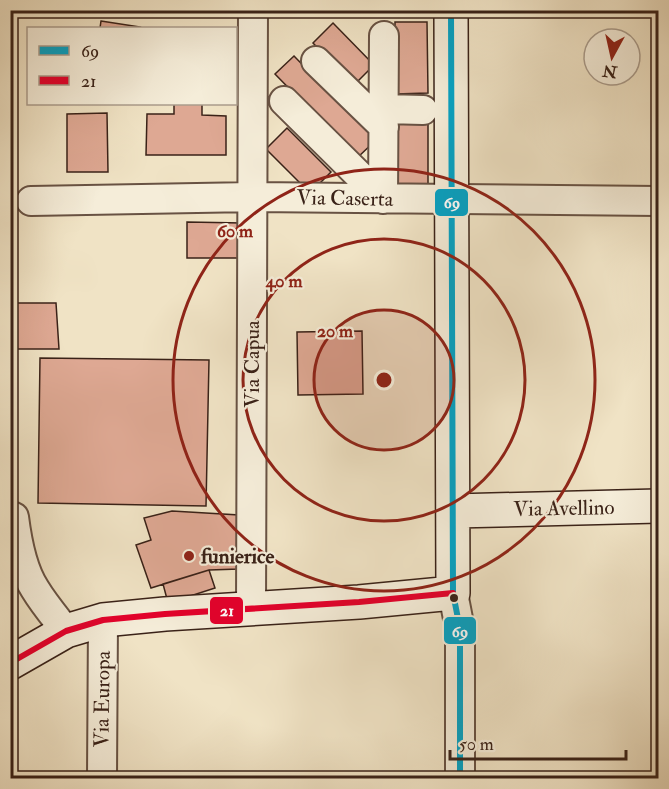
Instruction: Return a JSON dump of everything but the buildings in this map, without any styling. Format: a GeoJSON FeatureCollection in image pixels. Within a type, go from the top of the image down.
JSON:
{"type":"FeatureCollection","features":[{"type":"Feature","properties":{"kind":"main road"},"geometry":{"type":"LineString","coordinates":[[10,663],[66,631],[103,620],[359,602],[448,602],[459,507],[452,200],[451,10]]}},
{"type":"Feature","properties":{"kind":"main road","name":"Via Avellino"},"geometry":{"type":"LineString","coordinates":[[459,507],[658,506]]}},
{"type":"Feature","properties":{"kind":"street","name":"Via Capua"},"geometry":{"type":"LineString","coordinates":[[251,609],[253,10]]}},
{"type":"Feature","properties":{"kind":"street"},"geometry":{"type":"LineString","coordinates":[[383,199],[384,36]]}},
{"type":"Feature","properties":{"kind":"street"},"geometry":{"type":"LineString","coordinates":[[315,61],[384,118]]}},
{"type":"Feature","properties":{"kind":"street"},"geometry":{"type":"LineString","coordinates":[[284,101],[383,199]]}},
{"type":"Feature","properties":{"kind":"street"},"geometry":{"type":"LineString","coordinates":[[384,118],[423,110]]}},
{"type":"Feature","properties":{"kind":"street","name":"Via Caserta"},"geometry":{"type":"LineString","coordinates":[[31,201],[252,196],[658,201]]}},
{"type":"Feature","properties":{"kind":"street"},"geometry":{"type":"LineString","coordinates":[[14,517],[16,537],[34,588],[66,631]]}},
{"type":"Feature","properties":{"kind":"street"},"geometry":{"type":"LineString","coordinates":[[448,602],[460,630],[460,778]]}},
{"type":"Feature","properties":{"kind":"street","name":"Via Europa"},"geometry":{"type":"LineString","coordinates":[[102,778],[103,620]]}},
{"type":"Feature","properties":{"kind":"transit line","name":"69"},"geometry":{"type":"LineString","coordinates":[[451,10],[453,593],[460,629],[460,778]]}},
{"type":"Feature","properties":{"kind":"transit line","name":"21"},"geometry":{"type":"LineString","coordinates":[[10,663],[66,631],[103,620],[453,593]]}},
{"type":"Feature","properties":{"kind":"place","name":"funierice"},"geometry":{"type":"Point","coordinates":[189,556]}}]}
